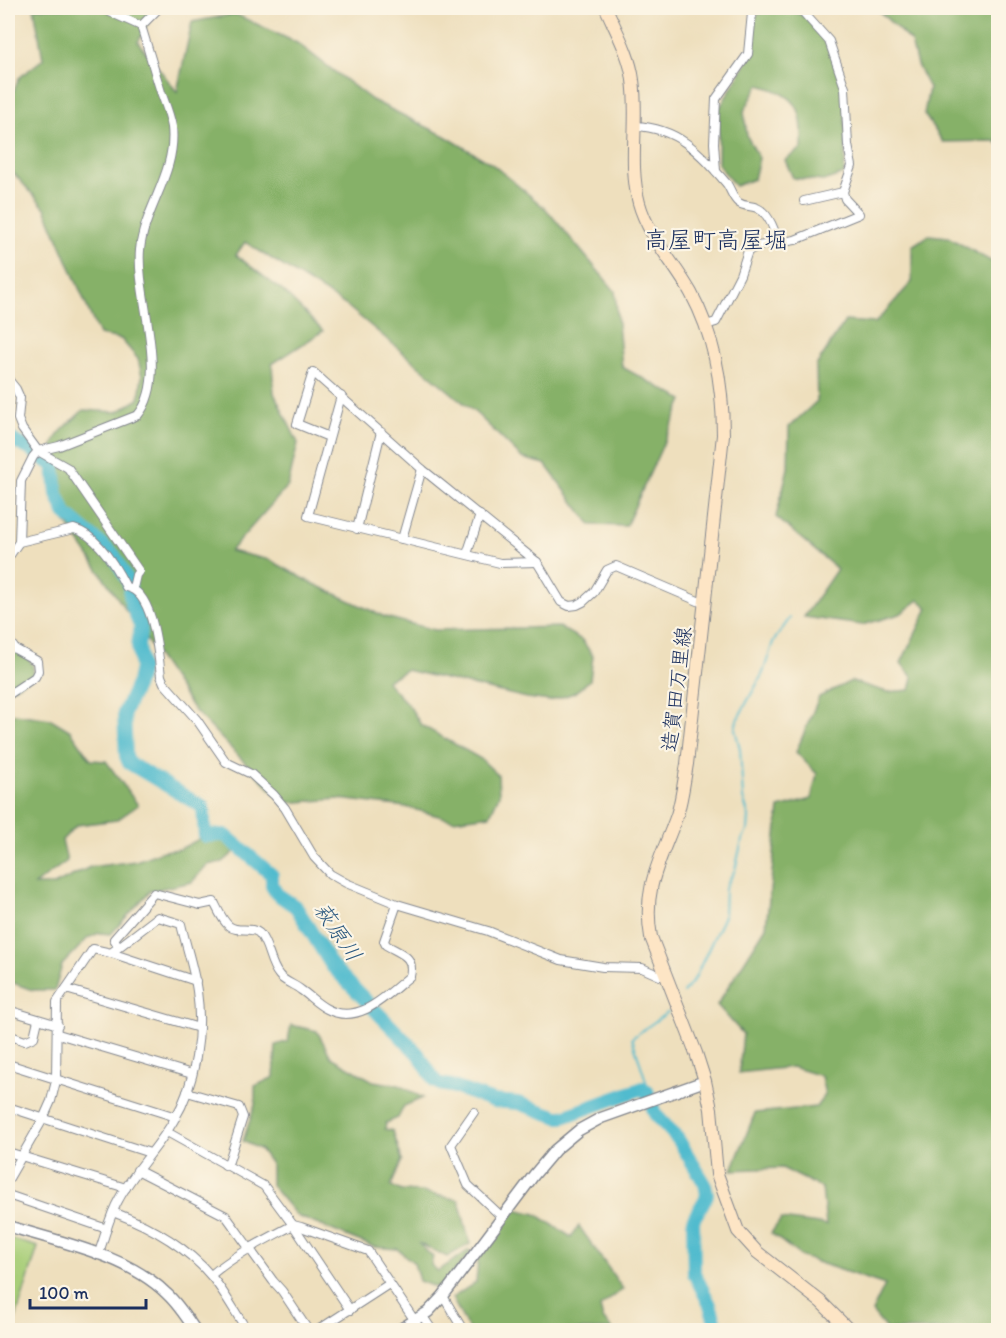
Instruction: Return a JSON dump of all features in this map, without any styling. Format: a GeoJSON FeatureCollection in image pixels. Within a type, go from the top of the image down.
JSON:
{"type":"FeatureCollection","features":[{"type":"Feature","properties":{"kind":"main road","name":"造賀田万里線"},"geometry":{"type":"LineString","coordinates":[[606,8],[625,51],[633,80],[634,183],[640,206],[649,226],[692,294],[706,325],[720,378],[723,435],[684,783],[678,813],[656,869],[648,897],[651,937],[705,1081],[711,1109],[717,1174],[738,1231],[757,1252],[821,1302],[849,1330]]}},
{"type":"Feature","properties":{"kind":"street"},"geometry":{"type":"LineString","coordinates":[[8,558],[19,542],[21,481],[38,450],[59,446],[138,415],[145,407],[150,394],[151,352],[140,282],[140,249],[143,235],[165,178],[172,151],[172,126],[141,26],[101,8]]}},
{"type":"Feature","properties":{"kind":"street"},"geometry":{"type":"LineString","coordinates":[[141,26],[159,8]]}},
{"type":"Feature","properties":{"kind":"street"},"geometry":{"type":"LineString","coordinates":[[716,171],[714,143],[716,99],[748,54],[752,13],[761,8]]}},
{"type":"Feature","properties":{"kind":"street"},"geometry":{"type":"LineString","coordinates":[[706,325],[716,322],[740,275],[748,251],[758,246],[795,240],[859,214],[843,192],[852,166],[848,145],[845,88],[830,41],[797,8]]}},
{"type":"Feature","properties":{"kind":"street"},"geometry":{"type":"LineString","coordinates":[[635,126],[652,127],[674,135],[701,156],[733,191],[739,204],[757,208],[766,216],[775,230],[778,243]]}},
{"type":"Feature","properties":{"kind":"street"},"geometry":{"type":"LineString","coordinates":[[804,201],[843,192]]}},
{"type":"Feature","properties":{"kind":"street"},"geometry":{"type":"LineString","coordinates":[[329,437],[297,424],[313,372],[422,469],[537,562],[561,602],[568,606],[583,602],[594,592],[607,570],[616,566],[705,604]]}},
{"type":"Feature","properties":{"kind":"street"},"geometry":{"type":"LineString","coordinates":[[8,379],[20,398],[18,418],[22,429],[38,450],[68,468],[139,571],[130,588]]}},
{"type":"Feature","properties":{"kind":"street"},"geometry":{"type":"LineString","coordinates":[[341,396],[308,516],[500,563],[537,562]]}},
{"type":"Feature","properties":{"kind":"street"},"geometry":{"type":"LineString","coordinates":[[357,529],[381,432]]}},
{"type":"Feature","properties":{"kind":"street"},"geometry":{"type":"LineString","coordinates":[[402,539],[422,469]]}},
{"type":"Feature","properties":{"kind":"street"},"geometry":{"type":"LineString","coordinates":[[467,554],[480,515]]}},
{"type":"Feature","properties":{"kind":"street"},"geometry":{"type":"LineString","coordinates":[[19,542],[67,530],[79,530],[98,545],[130,588],[144,599],[152,621],[164,683],[197,720],[226,762],[251,774],[274,795],[285,808],[314,857],[330,874],[397,904],[488,931],[561,960],[603,967],[642,968],[660,976],[665,975]]}},
{"type":"Feature","properties":{"kind":"street"},"geometry":{"type":"LineString","coordinates":[[8,639],[15,649],[37,661],[38,671],[29,682],[8,695]]}},
{"type":"Feature","properties":{"kind":"street"},"geometry":{"type":"LineString","coordinates":[[119,947],[114,939],[154,893],[200,905],[214,902],[226,924],[232,928],[254,930],[261,935],[279,975],[301,989],[318,1004],[344,1015],[375,1005],[410,976],[412,964],[410,960],[386,945],[384,941],[397,904]]}},
{"type":"Feature","properties":{"kind":"street"},"geometry":{"type":"LineString","coordinates":[[98,1255],[113,1212],[126,1188],[176,1118],[192,1074],[199,1028],[196,981],[181,924],[158,917],[111,953]]}},
{"type":"Feature","properties":{"kind":"street"},"geometry":{"type":"LineString","coordinates":[[8,1180],[51,1101],[56,1080],[57,1002],[93,949],[196,981]]}},
{"type":"Feature","properties":{"kind":"street"},"geometry":{"type":"LineString","coordinates":[[66,989],[199,1028]]}},
{"type":"Feature","properties":{"kind":"street"},"geometry":{"type":"LineString","coordinates":[[8,1010],[192,1074]]}},
{"type":"Feature","properties":{"kind":"street"},"geometry":{"type":"LineString","coordinates":[[8,1035],[25,1041],[33,1037],[38,1020]]}},
{"type":"Feature","properties":{"kind":"street"},"geometry":{"type":"LineString","coordinates":[[8,1064],[176,1118]]}},
{"type":"Feature","properties":{"kind":"street"},"geometry":{"type":"LineString","coordinates":[[399,1330],[428,1312],[443,1296],[555,1150],[579,1130],[601,1118],[705,1081]]}},
{"type":"Feature","properties":{"kind":"street"},"geometry":{"type":"LineString","coordinates":[[187,1092],[239,1107],[243,1117],[229,1161],[225,1165]]}},
{"type":"Feature","properties":{"kind":"street"},"geometry":{"type":"LineString","coordinates":[[8,1107],[150,1153]]}},
{"type":"Feature","properties":{"kind":"street"},"geometry":{"type":"LineString","coordinates":[[474,1112],[451,1145],[468,1185],[502,1217]]}},
{"type":"Feature","properties":{"kind":"street"},"geometry":{"type":"LineString","coordinates":[[166,1132],[264,1186],[350,1310]]}},
{"type":"Feature","properties":{"kind":"street"},"geometry":{"type":"LineString","coordinates":[[8,1152],[126,1188]]}},
{"type":"Feature","properties":{"kind":"street"},"geometry":{"type":"LineString","coordinates":[[137,1170],[226,1216],[308,1330]]}},
{"type":"Feature","properties":{"kind":"street"},"geometry":{"type":"LineString","coordinates":[[8,1195],[107,1229]]}},
{"type":"Feature","properties":{"kind":"street"},"geometry":{"type":"LineString","coordinates":[[113,1212],[139,1222],[172,1240],[211,1275],[248,1330]]}},
{"type":"Feature","properties":{"kind":"street"},"geometry":{"type":"LineString","coordinates":[[211,1275],[224,1264],[293,1225],[368,1251],[389,1284],[418,1318],[432,1330]]}},
{"type":"Feature","properties":{"kind":"street"},"geometry":{"type":"LineString","coordinates":[[8,1226],[98,1255],[141,1274],[167,1294],[195,1330]]}},
{"type":"Feature","properties":{"kind":"street"},"geometry":{"type":"LineString","coordinates":[[318,1330],[389,1284]]}},
{"type":"Feature","properties":{"kind":"street"},"geometry":{"type":"LineString","coordinates":[[443,1296],[463,1330]]}},
{"type":"Feature","properties":{"kind":"green space"},"geometry":{"type":"Polygon","coordinates":[[[34,8],[156,8],[138,42],[177,92],[192,22],[235,14],[297,43],[372,100],[445,136],[492,164],[546,209],[615,291],[622,367],[683,400],[626,526],[591,525],[545,464],[522,458],[478,415],[347,306],[245,242],[236,255],[284,292],[323,331],[272,364],[274,393],[298,443],[288,486],[230,551],[270,560],[310,582],[385,617],[435,630],[559,627],[582,640],[593,656],[590,680],[574,693],[550,701],[527,698],[406,670],[386,681],[410,707],[421,725],[481,759],[498,775],[499,795],[490,815],[453,820],[406,807],[339,799],[284,803],[194,710],[65,521],[51,480],[50,459],[56,438],[83,410],[117,412],[139,399],[142,376],[138,359],[121,339],[99,335],[45,208],[8,167],[8,106],[19,78],[43,59],[34,8]]]}},
{"type":"Feature","properties":{"kind":"green space"},"geometry":{"type":"Polygon","coordinates":[[[768,8],[789,8],[805,17],[828,43],[844,89],[846,144],[844,174],[823,181],[793,178],[785,160],[802,148],[799,114],[790,99],[759,85],[744,111],[747,136],[759,158],[754,179],[735,186],[718,164],[719,109],[750,56],[755,17],[768,8]]]}},
{"type":"Feature","properties":{"kind":"green space"},"geometry":{"type":"Polygon","coordinates":[[[878,8],[998,8],[998,144],[995,141],[943,142],[924,114],[929,88],[917,65],[911,42],[878,8]]]}},
{"type":"Feature","properties":{"kind":"green space"},"geometry":{"type":"Polygon","coordinates":[[[929,235],[948,237],[994,263],[998,254],[998,1330],[887,1330],[872,1312],[885,1285],[802,1257],[771,1233],[781,1219],[826,1225],[822,1188],[782,1168],[732,1170],[755,1113],[816,1107],[825,1095],[821,1076],[792,1067],[739,1073],[743,1034],[717,1005],[766,927],[779,808],[811,799],[817,774],[796,752],[819,697],[851,681],[887,692],[910,690],[913,678],[901,663],[928,608],[919,600],[900,614],[862,625],[804,617],[837,569],[776,517],[788,468],[789,427],[817,401],[816,366],[845,321],[875,323],[912,282],[912,246],[929,235]]]}},
{"type":"Feature","properties":{"kind":"green space"},"geometry":{"type":"Polygon","coordinates":[[[8,645],[26,657],[34,670],[33,676],[8,691],[8,645]]]}},
{"type":"Feature","properties":{"kind":"green space"},"geometry":{"type":"Polygon","coordinates":[[[8,713],[51,719],[71,731],[91,760],[106,761],[138,805],[117,820],[77,825],[62,840],[67,861],[34,885],[54,885],[90,867],[136,861],[163,851],[180,849],[205,836],[225,837],[238,849],[223,862],[207,865],[192,882],[150,891],[111,934],[99,933],[88,938],[62,965],[55,990],[32,990],[8,981],[8,713]]]}},
{"type":"Feature","properties":{"kind":"green space"},"geometry":{"type":"Polygon","coordinates":[[[291,1025],[317,1031],[331,1057],[373,1081],[399,1085],[423,1098],[404,1106],[398,1118],[386,1123],[385,1129],[393,1131],[402,1160],[391,1186],[402,1191],[422,1192],[459,1200],[470,1244],[447,1257],[418,1243],[433,1257],[431,1265],[438,1271],[469,1250],[471,1252],[440,1289],[419,1281],[414,1263],[397,1249],[374,1247],[297,1216],[271,1185],[271,1164],[261,1150],[243,1141],[255,1105],[255,1086],[274,1077],[276,1045],[288,1041],[291,1025]]]}},
{"type":"Feature","properties":{"kind":"green space"},"geometry":{"type":"Polygon","coordinates":[[[515,1209],[536,1214],[571,1237],[579,1226],[623,1289],[600,1307],[603,1319],[613,1330],[469,1330],[452,1298],[476,1282],[478,1260],[515,1209]]]}},
{"type":"Feature","properties":{"kind":"green space"},"geometry":{"type":"Polygon","coordinates":[[[8,1238],[38,1247],[12,1330],[8,1330],[8,1238]]]}},
{"type":"Feature","properties":{"kind":"waterway","name":"萩原川"},"geometry":{"type":"LineString","coordinates":[[8,438],[30,449],[54,466],[57,494],[65,513],[114,555],[129,583],[131,603],[141,627],[138,645],[141,668],[138,682],[124,713],[126,756],[129,763],[203,807],[205,836],[225,835],[272,875],[272,886],[277,894],[296,907],[332,966],[419,1055],[435,1081],[494,1101],[518,1103],[558,1117],[643,1088],[647,1091],[655,1114],[678,1139],[705,1184],[706,1198],[693,1220],[694,1273],[710,1305],[718,1330]]}},
{"type":"Feature","properties":{"kind":"waterway"},"geometry":{"type":"LineString","coordinates":[[683,993],[694,980],[724,916],[725,888],[735,870],[742,840],[748,829],[749,817],[743,798],[740,749],[735,729],[737,720],[763,673],[773,642],[790,618]]}},
{"type":"Feature","properties":{"kind":"waterway"},"geometry":{"type":"LineString","coordinates":[[647,1091],[632,1038],[668,1012]]}},
{"type":"Feature","properties":{"kind":"district","name":"高屋町高屋堀"},"geometry":{"type":"Point","coordinates":[716,239]}}]}
